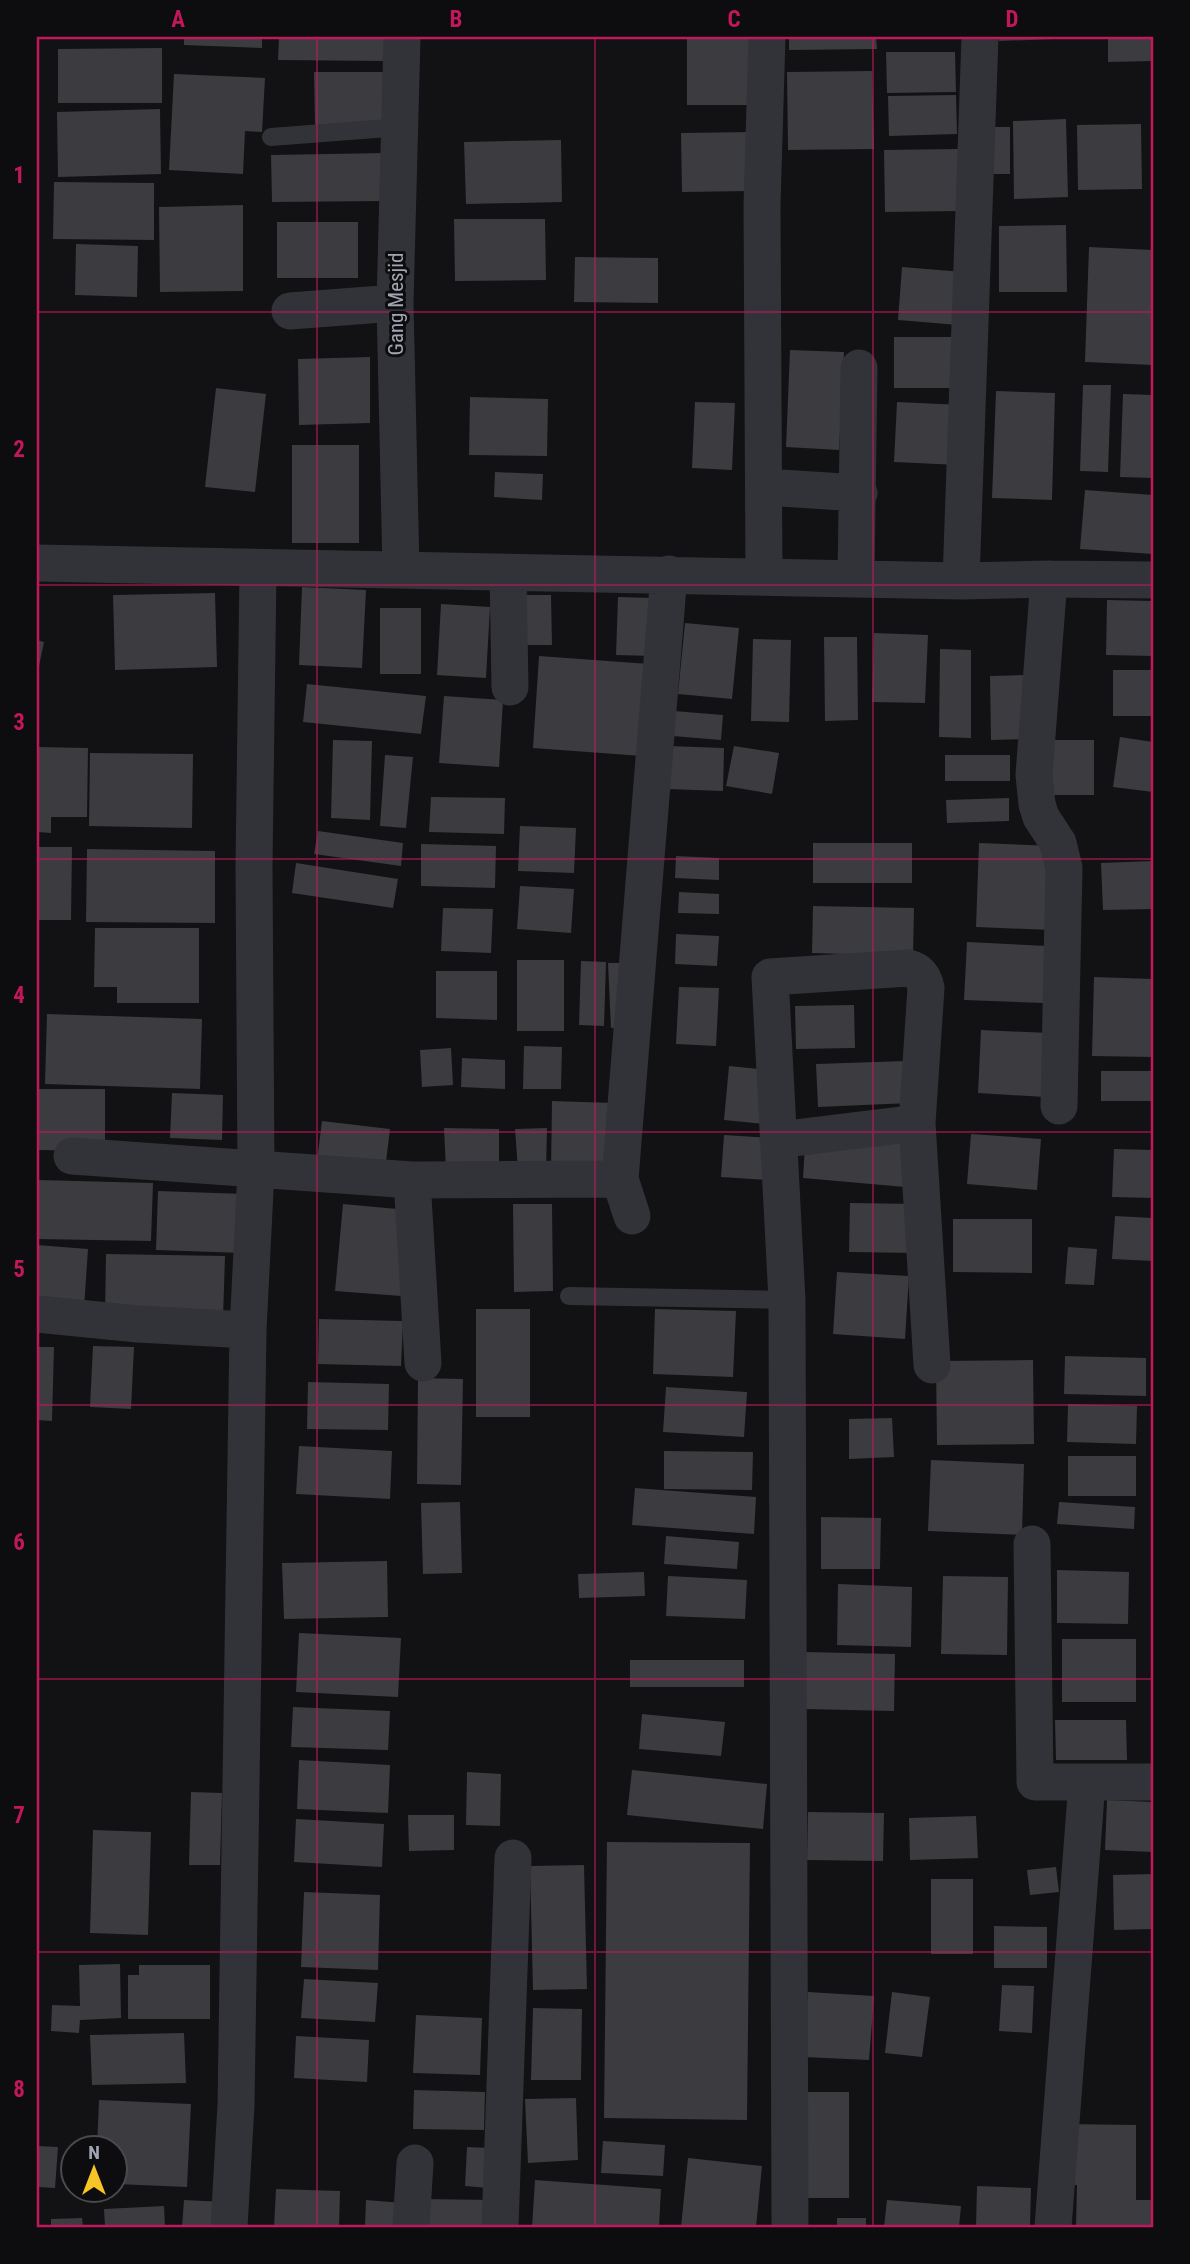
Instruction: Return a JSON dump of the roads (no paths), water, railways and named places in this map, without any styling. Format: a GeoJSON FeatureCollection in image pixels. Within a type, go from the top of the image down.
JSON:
{"type":"FeatureCollection","features":[{"type":"Feature","properties":{"kind":"street","name":"Gang Mesjid"},"geometry":{"type":"LineString","coordinates":[[401,570],[395,303],[402,37]]}},
{"type":"Feature","properties":{"kind":"street"},"geometry":{"type":"LineString","coordinates":[[764,577],[762,205],[767,37]]}},
{"type":"Feature","properties":{"kind":"street"},"geometry":{"type":"LineString","coordinates":[[961,581],[980,37]]}},
{"type":"Feature","properties":{"kind":"street"},"geometry":{"type":"LineString","coordinates":[[290,311],[395,303]]}},
{"type":"Feature","properties":{"kind":"street"},"geometry":{"type":"LineString","coordinates":[[856,578],[859,368]]}},
{"type":"Feature","properties":{"kind":"street"},"geometry":{"type":"LineString","coordinates":[[765,487],[859,493]]}},
{"type":"Feature","properties":{"kind":"street"},"geometry":{"type":"LineString","coordinates":[[37,554],[258,569],[961,581],[1153,580]]}},
{"type":"Feature","properties":{"kind":"street"},"geometry":{"type":"LineString","coordinates":[[229,2227],[236,2105],[241,1876],[248,1330],[256,1171],[254,866],[258,569]]}},
{"type":"Feature","properties":{"kind":"street"},"geometry":{"type":"LineString","coordinates":[[508,573],[510,687]]}},
{"type":"Feature","properties":{"kind":"street"},"geometry":{"type":"LineString","coordinates":[[632,1216],[620,1179],[669,574]]}},
{"type":"Feature","properties":{"kind":"street"},"geometry":{"type":"LineString","coordinates":[[1049,579],[1034,775],[1041,817],[1058,843],[1064,868],[1059,1106]]}},
{"type":"Feature","properties":{"kind":"street"},"geometry":{"type":"LineString","coordinates":[[790,2227],[787,1300],[770,977],[909,968],[924,978],[926,988],[918,1123],[932,1365]]}},
{"type":"Feature","properties":{"kind":"street"},"geometry":{"type":"LineString","coordinates":[[778,1140],[918,1123]]}},
{"type":"Feature","properties":{"kind":"street"},"geometry":{"type":"LineString","coordinates":[[72,1156],[412,1180],[620,1179]]}},
{"type":"Feature","properties":{"kind":"street"},"geometry":{"type":"LineString","coordinates":[[412,1180],[423,1363]]}},
{"type":"Feature","properties":{"kind":"street"},"geometry":{"type":"LineString","coordinates":[[37,1314],[138,1324],[248,1330]]}},
{"type":"Feature","properties":{"kind":"street"},"geometry":{"type":"LineString","coordinates":[[1032,1544],[1035,1782],[1153,1782]]}},
{"type":"Feature","properties":{"kind":"street"},"geometry":{"type":"LineString","coordinates":[[1053,2227],[1087,1782]]}},
{"type":"Feature","properties":{"kind":"street"},"geometry":{"type":"LineString","coordinates":[[500,2227],[513,1858]]}},
{"type":"Feature","properties":{"kind":"street"},"geometry":{"type":"LineString","coordinates":[[411,2227],[415,2163]]}},
{"type":"Feature","properties":{"kind":"lane"},"geometry":{"type":"LineString","coordinates":[[271,137],[401,127]]}},
{"type":"Feature","properties":{"kind":"lane"},"geometry":{"type":"LineString","coordinates":[[569,1296],[787,1300]]}}]}
